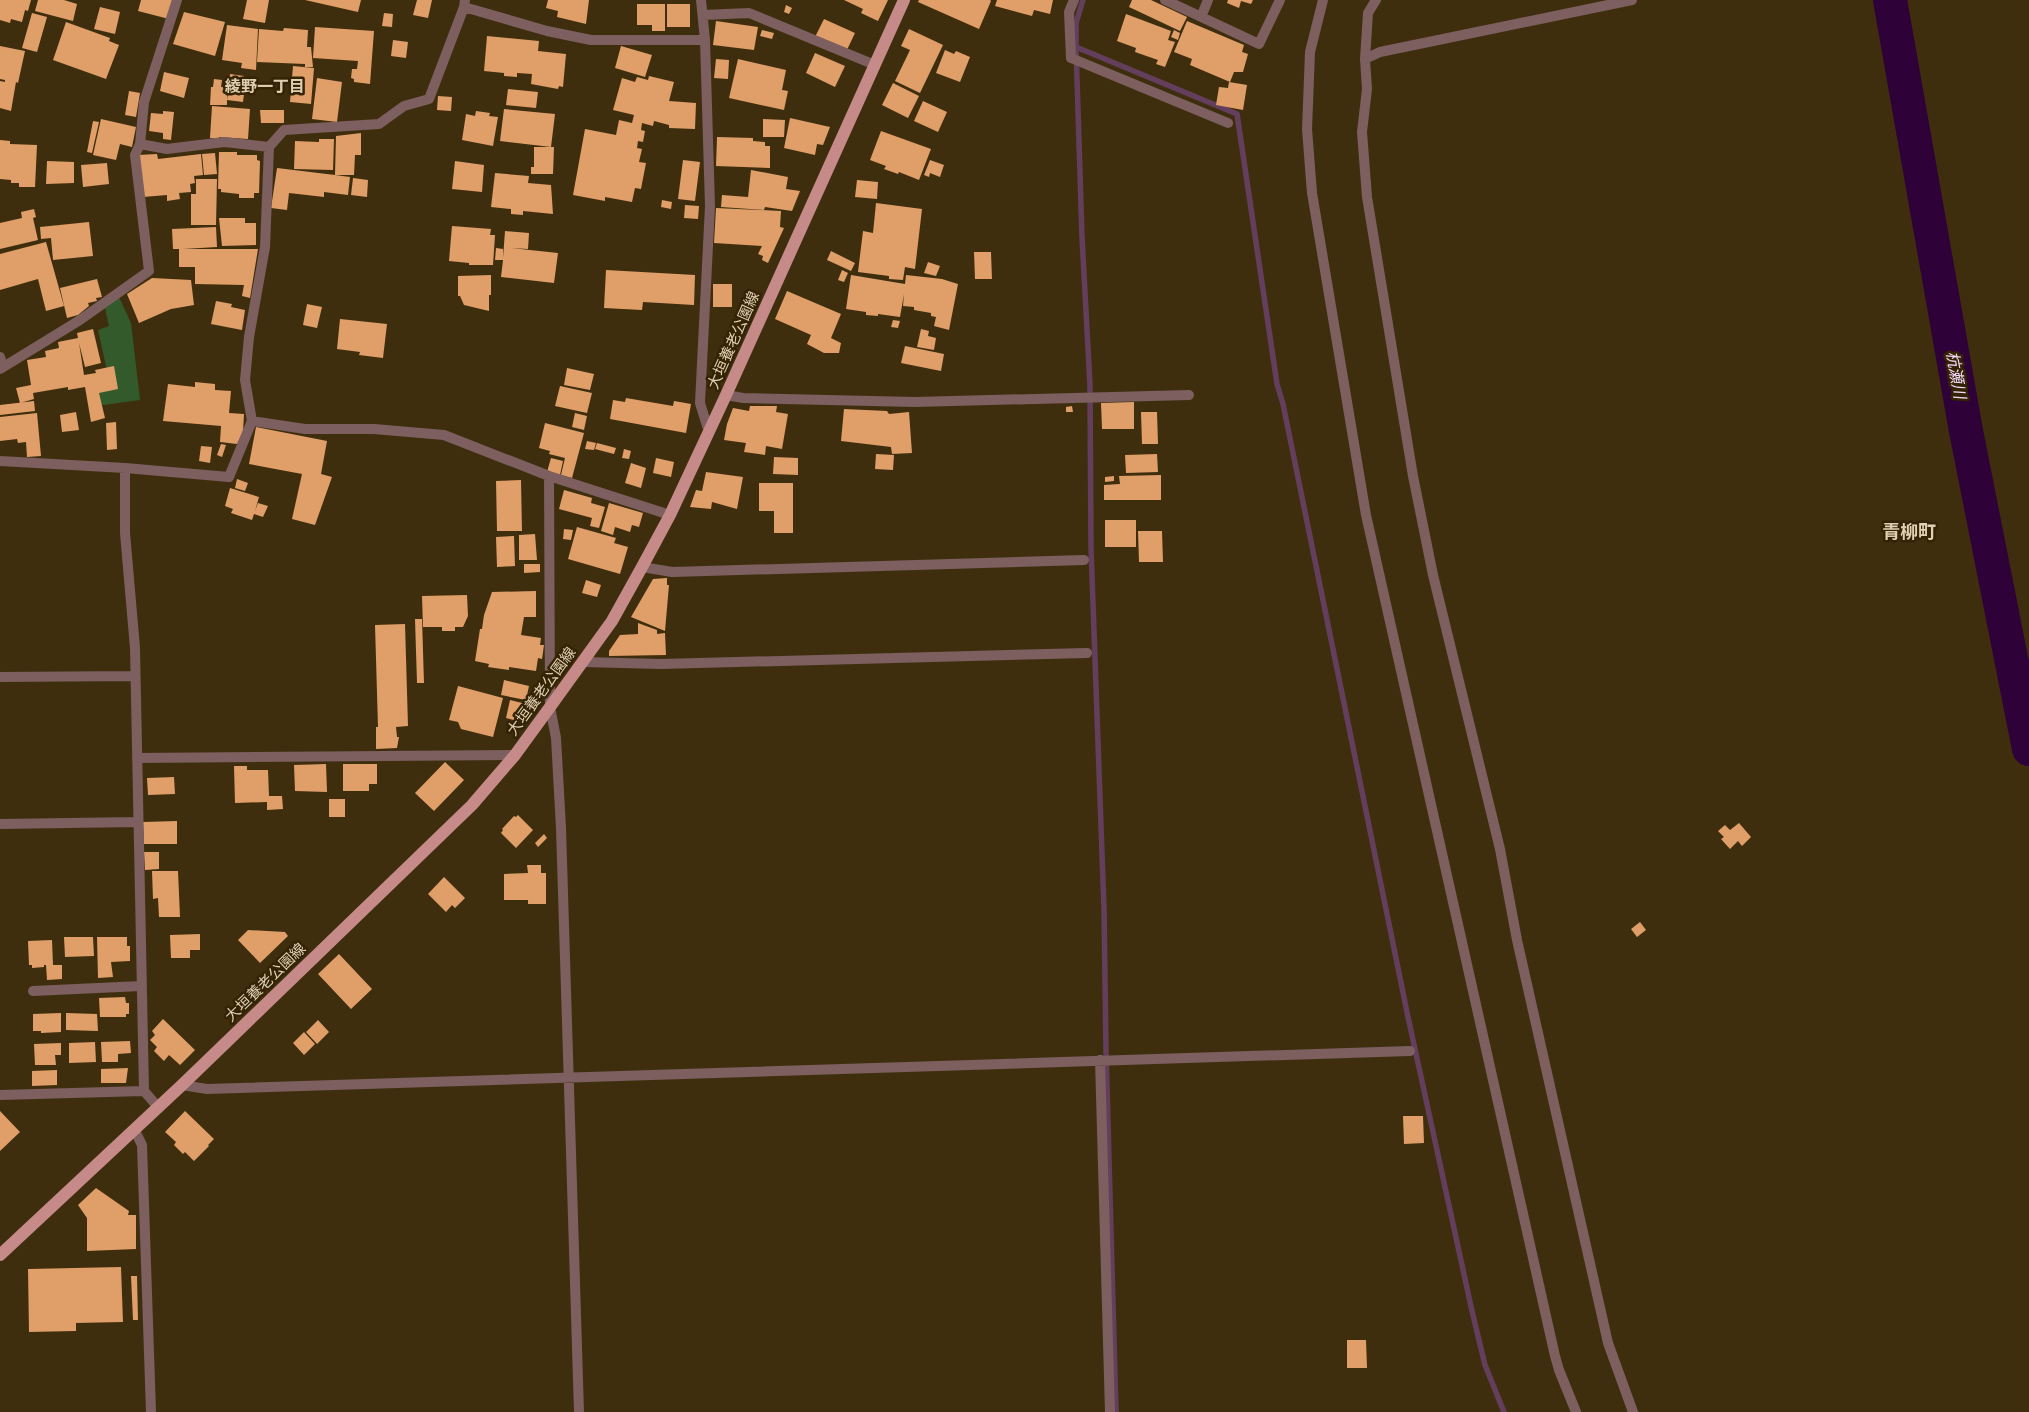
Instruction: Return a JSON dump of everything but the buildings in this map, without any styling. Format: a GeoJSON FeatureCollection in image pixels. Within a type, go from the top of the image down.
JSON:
{"type":"FeatureCollection","features":[{"type":"Feature","properties":{"kind":"main road","name":"大垣養老公園線"},"geometry":{"type":"LineString","coordinates":[[0,1255],[182,1085],[472,805],[514,755],[612,621],[670,515],[904,0]]}},
{"type":"Feature","properties":{"kind":"street"},"geometry":{"type":"LineString","coordinates":[[1,364],[80,320],[149,271],[135,156],[140,144],[144,102],[176,0]]}},
{"type":"Feature","properties":{"kind":"street"},"geometry":{"type":"LineString","coordinates":[[701,0],[705,40],[710,206],[700,403],[709,432]]}},
{"type":"Feature","properties":{"kind":"street"},"geometry":{"type":"LineString","coordinates":[[1074,0],[1069,12],[1071,58],[1228,123]]}},
{"type":"Feature","properties":{"kind":"street"},"geometry":{"type":"LineString","coordinates":[[1166,0],[1259,44],[1280,0]]}},
{"type":"Feature","properties":{"kind":"street"},"geometry":{"type":"LineString","coordinates":[[1201,17],[1208,0]]}},
{"type":"Feature","properties":{"kind":"street"},"geometry":{"type":"LineString","coordinates":[[1323,0],[1310,52],[1307,129],[1308,160],[1366,515],[1559,1370],[1576,1412]]}},
{"type":"Feature","properties":{"kind":"street"},"geometry":{"type":"LineString","coordinates":[[1369,0],[1365,58],[1367,89],[1362,132],[1367,198],[1413,476],[1433,575],[1500,848],[1517,940],[1608,1343],[1633,1412]]}},
{"type":"Feature","properties":{"kind":"street"},"geometry":{"type":"LineString","coordinates":[[1368,14],[1376,0]]}},
{"type":"Feature","properties":{"kind":"street"},"geometry":{"type":"LineString","coordinates":[[1365,58],[1380,52],[1632,0]]}},
{"type":"Feature","properties":{"kind":"street"},"geometry":{"type":"LineString","coordinates":[[0,461],[125,468],[229,478],[252,421],[245,380],[249,337],[265,247],[269,147],[284,130],[379,124],[404,106],[429,99],[464,4],[547,31],[591,40],[705,40]]}},
{"type":"Feature","properties":{"kind":"street"},"geometry":{"type":"LineString","coordinates":[[703,15],[749,13],[875,65]]}},
{"type":"Feature","properties":{"kind":"street"},"geometry":{"type":"LineString","coordinates":[[140,144],[168,149],[224,142],[269,147]]}},
{"type":"Feature","properties":{"kind":"street"},"geometry":{"type":"LineString","coordinates":[[726,395],[743,398],[915,402],[1189,395]]}},
{"type":"Feature","properties":{"kind":"street"},"geometry":{"type":"LineString","coordinates":[[252,421],[306,429],[374,429],[444,435],[549,476],[670,515]]}},
{"type":"Feature","properties":{"kind":"street"},"geometry":{"type":"LineString","coordinates":[[125,468],[125,533],[135,676],[144,1091],[158,1107]]}},
{"type":"Feature","properties":{"kind":"street"},"geometry":{"type":"LineString","coordinates":[[549,476],[550,707],[556,738],[561,828],[579,1412]]}},
{"type":"Feature","properties":{"kind":"street"},"geometry":{"type":"LineString","coordinates":[[642,567],[672,572],[1084,560]]}},
{"type":"Feature","properties":{"kind":"street"},"geometry":{"type":"LineString","coordinates":[[582,662],[661,664],[1087,653]]}},
{"type":"Feature","properties":{"kind":"street"},"geometry":{"type":"LineString","coordinates":[[0,678],[135,676]]}},
{"type":"Feature","properties":{"kind":"street"},"geometry":{"type":"LineString","coordinates":[[137,758],[514,755]]}},
{"type":"Feature","properties":{"kind":"street"},"geometry":{"type":"LineString","coordinates":[[0,824],[137,822]]}},
{"type":"Feature","properties":{"kind":"street"},"geometry":{"type":"LineString","coordinates":[[33,991],[141,986]]}},
{"type":"Feature","properties":{"kind":"street"},"geometry":{"type":"LineString","coordinates":[[182,1085],[207,1089],[1410,1051]]}},
{"type":"Feature","properties":{"kind":"street"},"geometry":{"type":"LineString","coordinates":[[1100,1060],[1110,1412]]}},
{"type":"Feature","properties":{"kind":"street"},"geometry":{"type":"LineString","coordinates":[[0,1096],[144,1091]]}},
{"type":"Feature","properties":{"kind":"street"},"geometry":{"type":"LineString","coordinates":[[134,1129],[142,1145],[152,1412]]}},
{"type":"Feature","properties":{"kind":"green space"},"geometry":{"type":"Polygon","coordinates":[[[119,297],[131,323],[140,400],[96,406],[93,387],[110,384],[98,330],[109,326],[105,308],[119,297]]]}},
{"type":"Feature","properties":{"kind":"waterway"},"geometry":{"type":"LineString","coordinates":[[1083,0],[1076,23],[1076,47],[1237,114],[1277,384],[1283,404],[1408,1017],[1472,1311],[1485,1365],[1504,1412]]}},
{"type":"Feature","properties":{"kind":"waterway","name":"杭瀬川"},"geometry":{"type":"LineString","coordinates":[[1890,0],[1966,431],[2029,749]]}},
{"type":"Feature","properties":{"kind":"waterway"},"geometry":{"type":"LineString","coordinates":[[1076,47],[1082,237],[1090,385],[1091,548],[1104,909],[1116,1412]]}},
{"type":"Feature","properties":{"kind":"district","name":"綾野一丁目"},"geometry":{"type":"Point","coordinates":[265,86]}},
{"type":"Feature","properties":{"kind":"district","name":"青柳町"},"geometry":{"type":"Point","coordinates":[1909,532]}}]}
